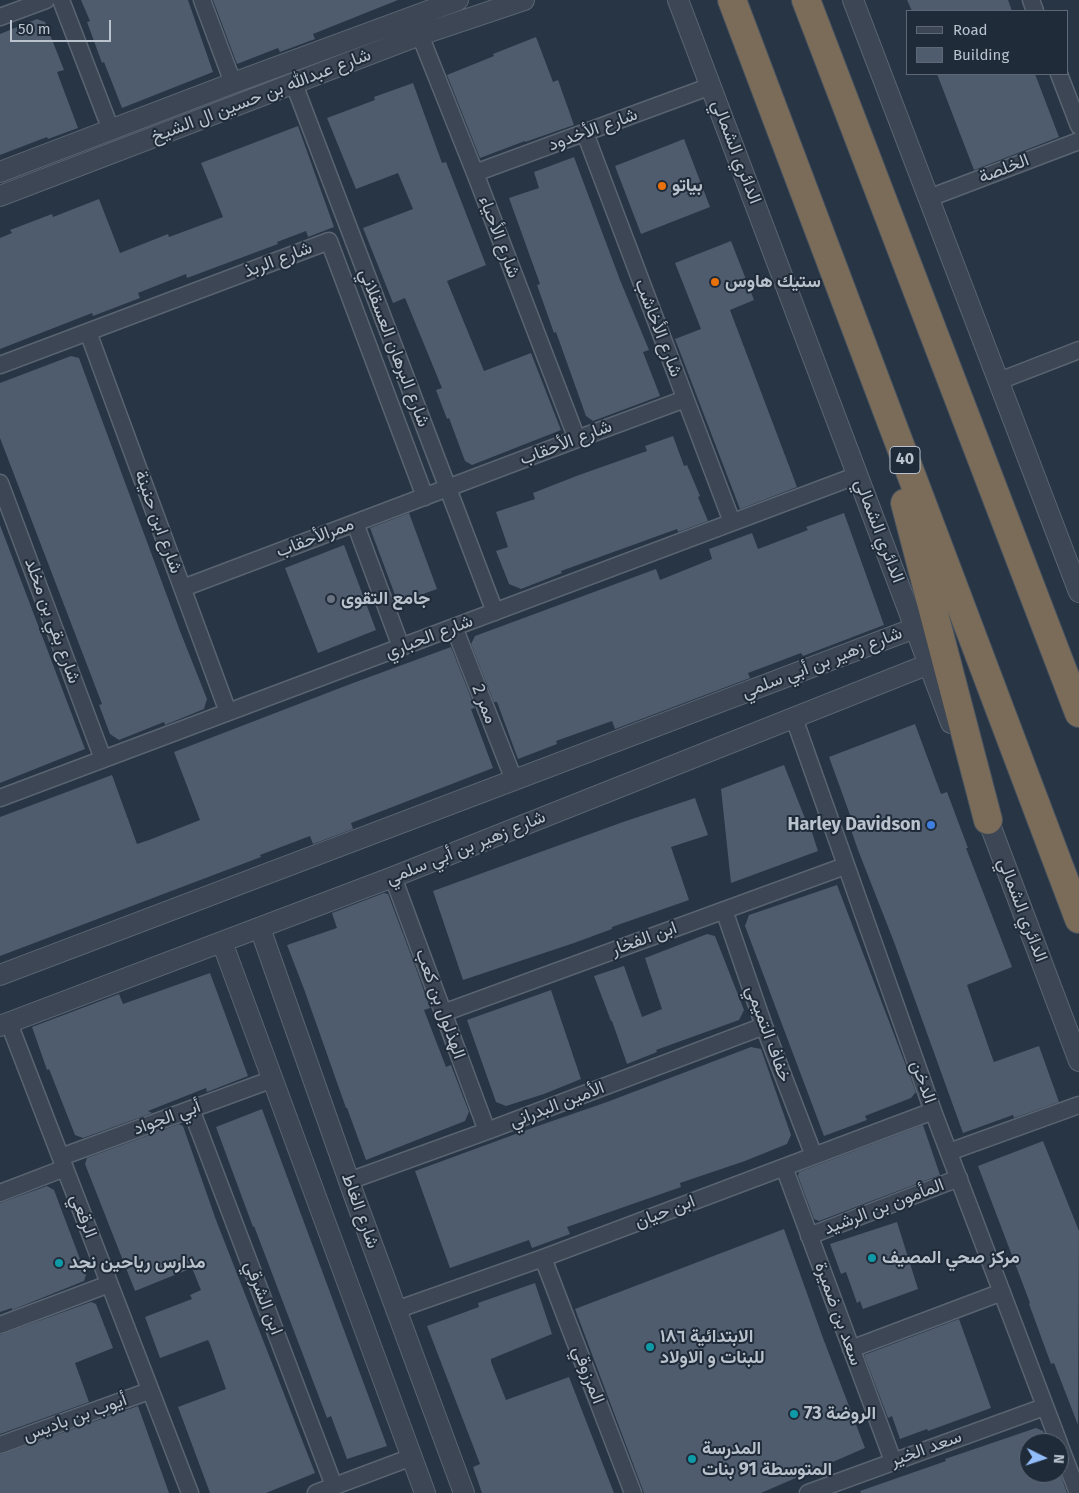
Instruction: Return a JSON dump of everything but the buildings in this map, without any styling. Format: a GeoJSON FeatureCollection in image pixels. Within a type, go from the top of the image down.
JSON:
{"type":"FeatureCollection","features":[{"type":"Feature","properties":{"kind":"highway","name":"40"},"geometry":{"type":"LineString","coordinates":[[732,0],[1079,919]]}},
{"type":"Feature","properties":{"kind":"highway"},"geometry":{"type":"LineString","coordinates":[[806,0],[1079,713]]}},
{"type":"Feature","properties":{"kind":"highway"},"geometry":{"type":"LineString","coordinates":[[869,366],[988,820]]}},
{"type":"Feature","properties":{"kind":"highway"},"geometry":{"type":"LineString","coordinates":[[1004,514],[1079,665]]}},
{"type":"Feature","properties":{"kind":"street"},"geometry":{"type":"LineString","coordinates":[[0,17],[46,0]]}},
{"type":"Feature","properties":{"kind":"street"},"geometry":{"type":"LineString","coordinates":[[61,0],[111,130]]}},
{"type":"Feature","properties":{"kind":"street"},"geometry":{"type":"LineString","coordinates":[[202,0],[233,83]]}},
{"type":"Feature","properties":{"kind":"street","name":"شارع عبدالله بن حسين ال الشيخ"},"geometry":{"type":"LineString","coordinates":[[0,172],[458,0]]}},
{"type":"Feature","properties":{"kind":"street","name":"شارع عبدالله بن حسين ال الشيخ"},"geometry":{"type":"LineString","coordinates":[[0,196],[420,35],[524,0]]}},
{"type":"Feature","properties":{"kind":"street","name":"الدائري الشمالي"},"geometry":{"type":"LineString","coordinates":[[678,0],[1079,1062]]}},
{"type":"Feature","properties":{"kind":"street"},"geometry":{"type":"LineString","coordinates":[[853,0],[1079,592]]}},
{"type":"Feature","properties":{"kind":"street","name":"شارع الأحياء"},"geometry":{"type":"LineString","coordinates":[[420,35],[577,438]]}},
{"type":"Feature","properties":{"kind":"street"},"geometry":{"type":"LineString","coordinates":[[1059,75],[1079,126]]}},
{"type":"Feature","properties":{"kind":"street","name":"شارع البرهان العسقلاني"},"geometry":{"type":"LineString","coordinates":[[294,84],[495,612]]}},
{"type":"Feature","properties":{"kind":"street","name":"شارع الأخدود"},"geometry":{"type":"LineString","coordinates":[[475,173],[711,86]]}},
{"type":"Feature","properties":{"kind":"street","name":"شارع الأخاشب"},"geometry":{"type":"LineString","coordinates":[[585,133],[732,522]]}},
{"type":"Feature","properties":{"kind":"street","name":"الخلصة"},"geometry":{"type":"LineString","coordinates":[[929,198],[1079,141]]}},
{"type":"Feature","properties":{"kind":"street","name":"شارع الربذ"},"geometry":{"type":"LineString","coordinates":[[0,365],[329,241],[425,497]]}},
{"type":"Feature","properties":{"kind":"street","name":"شارع ابن حنينة"},"geometry":{"type":"LineString","coordinates":[[88,332],[228,712]]}},
{"type":"Feature","properties":{"kind":"street"},"geometry":{"type":"LineString","coordinates":[[999,381],[1079,350]]}},
{"type":"Feature","properties":{"kind":"street","name":"شارع الأحقاب"},"geometry":{"type":"LineString","coordinates":[[447,488],[686,399]]}},
{"type":"Feature","properties":{"kind":"street","name":"شارع الحباري"},"geometry":{"type":"LineString","coordinates":[[0,798],[858,475]]}},
{"type":"Feature","properties":{"kind":"street","name":"شارع بقي بن مخلد"},"geometry":{"type":"LineString","coordinates":[[0,482],[104,759]]}},
{"type":"Feature","properties":{"kind":"street","name":"ممرالأحقاب"},"geometry":{"type":"LineString","coordinates":[[182,588],[447,488]]}},
{"type":"Feature","properties":{"kind":"street"},"geometry":{"type":"LineString","coordinates":[[355,523],[401,647]]}},
{"type":"Feature","properties":{"kind":"street"},"geometry":{"type":"LineString","coordinates":[[1057,535],[1079,560]]}},
{"type":"Feature","properties":{"kind":"street","name":"ممر 2"},"geometry":{"type":"LineString","coordinates":[[454,627],[514,780]]}},
{"type":"Feature","properties":{"kind":"street","name":"شارع زهير بن أبي سلمي"},"geometry":{"type":"LineString","coordinates":[[0,975],[915,628]]}},
{"type":"Feature","properties":{"kind":"street","name":"شارع زهير بن أبي سلمي"},"geometry":{"type":"LineString","coordinates":[[4,1024],[393,877],[929,664]]}},
{"type":"Feature","properties":{"kind":"street","name":"الدخن"},"geometry":{"type":"LineString","coordinates":[[794,718],[933,1111],[1055,1433]]}},
{"type":"Feature","properties":{"kind":"street","name":"ابن الفخار"},"geometry":{"type":"LineString","coordinates":[[443,1013],[846,866]]}},
{"type":"Feature","properties":{"kind":"street","name":"الهذلول بن كعب"},"geometry":{"type":"LineString","coordinates":[[393,877],[487,1131]]}},
{"type":"Feature","properties":{"kind":"street","name":"خفاف التميمي"},"geometry":{"type":"LineString","coordinates":[[724,910],[764,1026],[814,1156]]}},
{"type":"Feature","properties":{"kind":"street","name":"شارع الغاط"},"geometry":{"type":"LineString","coordinates":[[260,928],[349,1182],[464,1493]]}},
{"type":"Feature","properties":{"kind":"street","name":"شارع الغاط"},"geometry":{"type":"LineString","coordinates":[[222,942],[425,1493]]}},
{"type":"Feature","properties":{"kind":"street","name":"الرقعي"},"geometry":{"type":"LineString","coordinates":[[4,1024],[63,1162],[149,1391],[190,1493]]}},
{"type":"Feature","properties":{"kind":"street","name":"الأمين البدراني"},"geometry":{"type":"LineString","coordinates":[[349,1182],[764,1026]]}},
{"type":"Feature","properties":{"kind":"street","name":"أبي الجواد"},"geometry":{"type":"LineString","coordinates":[[0,1193],[63,1162],[191,1109],[273,1080]]}},
{"type":"Feature","properties":{"kind":"street"},"geometry":{"type":"LineString","coordinates":[[949,1152],[1079,1104]]}},
{"type":"Feature","properties":{"kind":"street","name":"ابن الشرقي"},"geometry":{"type":"LineString","coordinates":[[191,1109],[334,1486]]}},
{"type":"Feature","properties":{"kind":"street","name":"ابن حيان"},"geometry":{"type":"LineString","coordinates":[[396,1310],[544,1258],[933,1111]]}},
{"type":"Feature","properties":{"kind":"street","name":"سعد بن ضميرة"},"geometry":{"type":"LineString","coordinates":[[784,1167],[893,1461]]}},
{"type":"Feature","properties":{"kind":"street","name":"المأمون بن الرشيد"},"geometry":{"type":"LineString","coordinates":[[809,1236],[959,1178]]}},
{"type":"Feature","properties":{"kind":"street","name":"المرزوقي"},"geometry":{"type":"LineString","coordinates":[[544,1258],[633,1493]]}},
{"type":"Feature","properties":{"kind":"street"},"geometry":{"type":"LineString","coordinates":[[0,1324],[108,1284]]}},
{"type":"Feature","properties":{"kind":"street"},"geometry":{"type":"LineString","coordinates":[[851,1348],[1002,1292]]}},
{"type":"Feature","properties":{"kind":"street","name":"أيوب بن باديس"},"geometry":{"type":"LineString","coordinates":[[0,1445],[149,1391]]}},
{"type":"Feature","properties":{"kind":"street","name":"سعد الخير"},"geometry":{"type":"LineString","coordinates":[[808,1493],[1044,1407]]}},
{"type":"Feature","properties":{"kind":"street"},"geometry":{"type":"LineString","coordinates":[[316,1493],[412,1457]]}},
{"type":"Feature","properties":{"kind":"street","name":"الدخن"},"geometry":{"type":"LineString","coordinates":[[1069,1469],[1078,1493]]}},
{"type":"Feature","properties":{"kind":"place","name":"بياتو"},"geometry":{"type":"Point","coordinates":[662,186]}},
{"type":"Feature","properties":{"kind":"place","name":"ستيك هاوس"},"geometry":{"type":"Point","coordinates":[715,282]}},
{"type":"Feature","properties":{"kind":"place","name":"جامع التقوى"},"geometry":{"type":"Point","coordinates":[331,599]}},
{"type":"Feature","properties":{"kind":"place","name":"Harley Davidson"},"geometry":{"type":"Point","coordinates":[931,825]}},
{"type":"Feature","properties":{"kind":"place","name":"مركز صحي المصيف"},"geometry":{"type":"Point","coordinates":[872,1258]}},
{"type":"Feature","properties":{"kind":"place","name":"مدارس رياحين نجد"},"geometry":{"type":"Point","coordinates":[59,1263]}},
{"type":"Feature","properties":{"kind":"place","name":"الابتدائية ١٨٦ للبنات و الاولاد"},"geometry":{"type":"Point","coordinates":[650,1347]}},
{"type":"Feature","properties":{"kind":"place","name":"الروضة 73"},"geometry":{"type":"Point","coordinates":[794,1414]}},
{"type":"Feature","properties":{"kind":"place","name":"المدرسة المتوسطة 91 بنات"},"geometry":{"type":"Point","coordinates":[692,1459]}}]}
